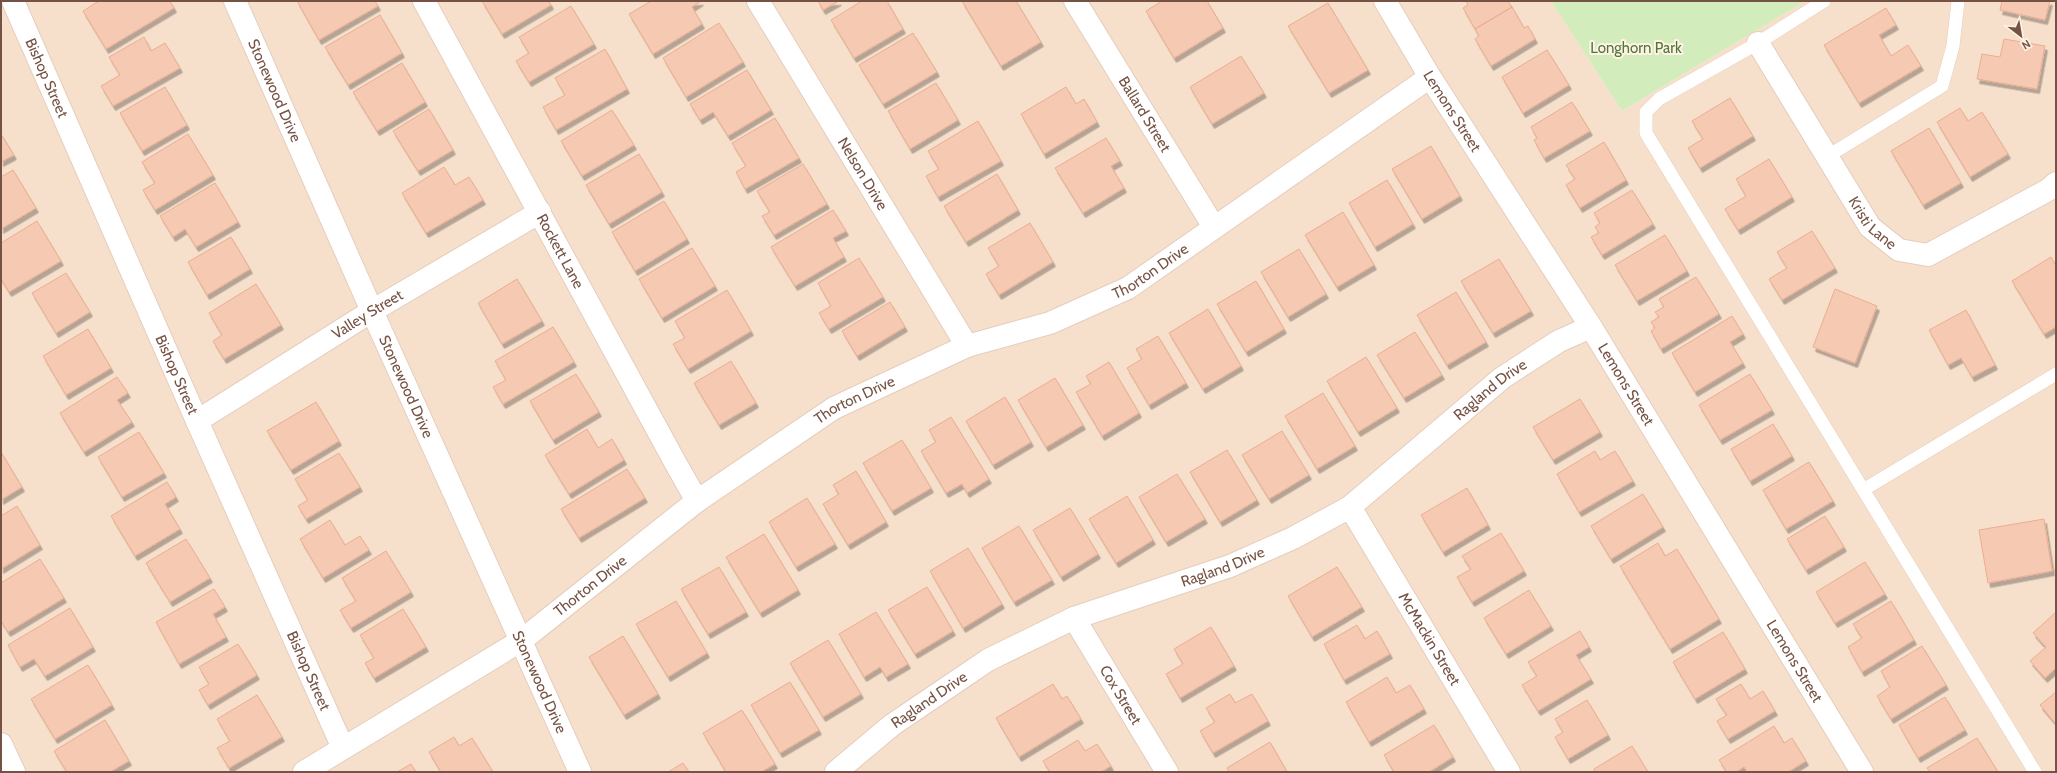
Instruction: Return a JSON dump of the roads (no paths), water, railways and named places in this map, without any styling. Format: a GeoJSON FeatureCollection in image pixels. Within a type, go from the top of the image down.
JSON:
{"type":"FeatureCollection","features":[{"type":"Feature","properties":{"kind":"street","name":"Bishop Street"},"geometry":{"type":"LineString","coordinates":[[13,1],[197,421],[343,748]]}},
{"type":"Feature","properties":{"kind":"street","name":"Stonewood Drive"},"geometry":{"type":"LineString","coordinates":[[235,1],[372,311],[522,640],[580,772]]}},
{"type":"Feature","properties":{"kind":"street","name":"Rockett Lane"},"geometry":{"type":"LineString","coordinates":[[424,1],[697,501]]}},
{"type":"Feature","properties":{"kind":"street","name":"Nelson Drive"},"geometry":{"type":"LineString","coordinates":[[758,1],[967,346]]}},
{"type":"Feature","properties":{"kind":"street","name":"Ballard Street"},"geometry":{"type":"LineString","coordinates":[[1075,1],[1214,227]]}},
{"type":"Feature","properties":{"kind":"street","name":"Lemons Street"},"geometry":{"type":"LineString","coordinates":[[1384,1],[1430,77],[1590,328],[1861,772]]}},
{"type":"Feature","properties":{"kind":"street","name":"Kristi Lane"},"geometry":{"type":"LineString","coordinates":[[1758,43],[1870,227],[1899,250],[1928,255],[2048,190],[2056,183]]}},
{"type":"Feature","properties":{"kind":"street","name":"Thorton Drive"},"geometry":{"type":"LineString","coordinates":[[304,772],[522,640],[697,501],[834,408],[967,346],[1050,323],[1128,288],[1430,77]]}},
{"type":"Feature","properties":{"kind":"street","name":"Valley Street"},"geometry":{"type":"LineString","coordinates":[[197,421],[372,311],[540,212]]}},
{"type":"Feature","properties":{"kind":"street","name":"Ragland Drive"},"geometry":{"type":"LineString","coordinates":[[836,772],[892,725],[988,660],[1074,618],[1230,566],[1293,538],[1350,507],[1502,378],[1559,341],[1590,328]]}},
{"type":"Feature","properties":{"kind":"street","name":"McMackin Street"},"geometry":{"type":"LineString","coordinates":[[1350,507],[1509,772]]}},
{"type":"Feature","properties":{"kind":"street","name":"Cox Street"},"geometry":{"type":"LineString","coordinates":[[1074,618],[1167,772]]}},
{"type":"Feature","properties":{"kind":"street"},"geometry":{"type":"LineString","coordinates":[[1,744],[14,772]]}},
{"type":"Feature","properties":{"kind":"lane"},"geometry":{"type":"LineString","coordinates":[[1824,1],[1758,43],[1659,99],[1646,112],[1646,133],[2035,772]]}},
{"type":"Feature","properties":{"kind":"lane"},"geometry":{"type":"LineString","coordinates":[[1828,156],[1942,86],[1953,46],[1958,1]]}},
{"type":"Feature","properties":{"kind":"lane"},"geometry":{"type":"LineString","coordinates":[[1863,490],[2056,374]]}},
{"type":"Feature","properties":{"kind":"park label","name":"Longhorn Park"},"geometry":{"type":"Point","coordinates":[1636,48]}}]}
